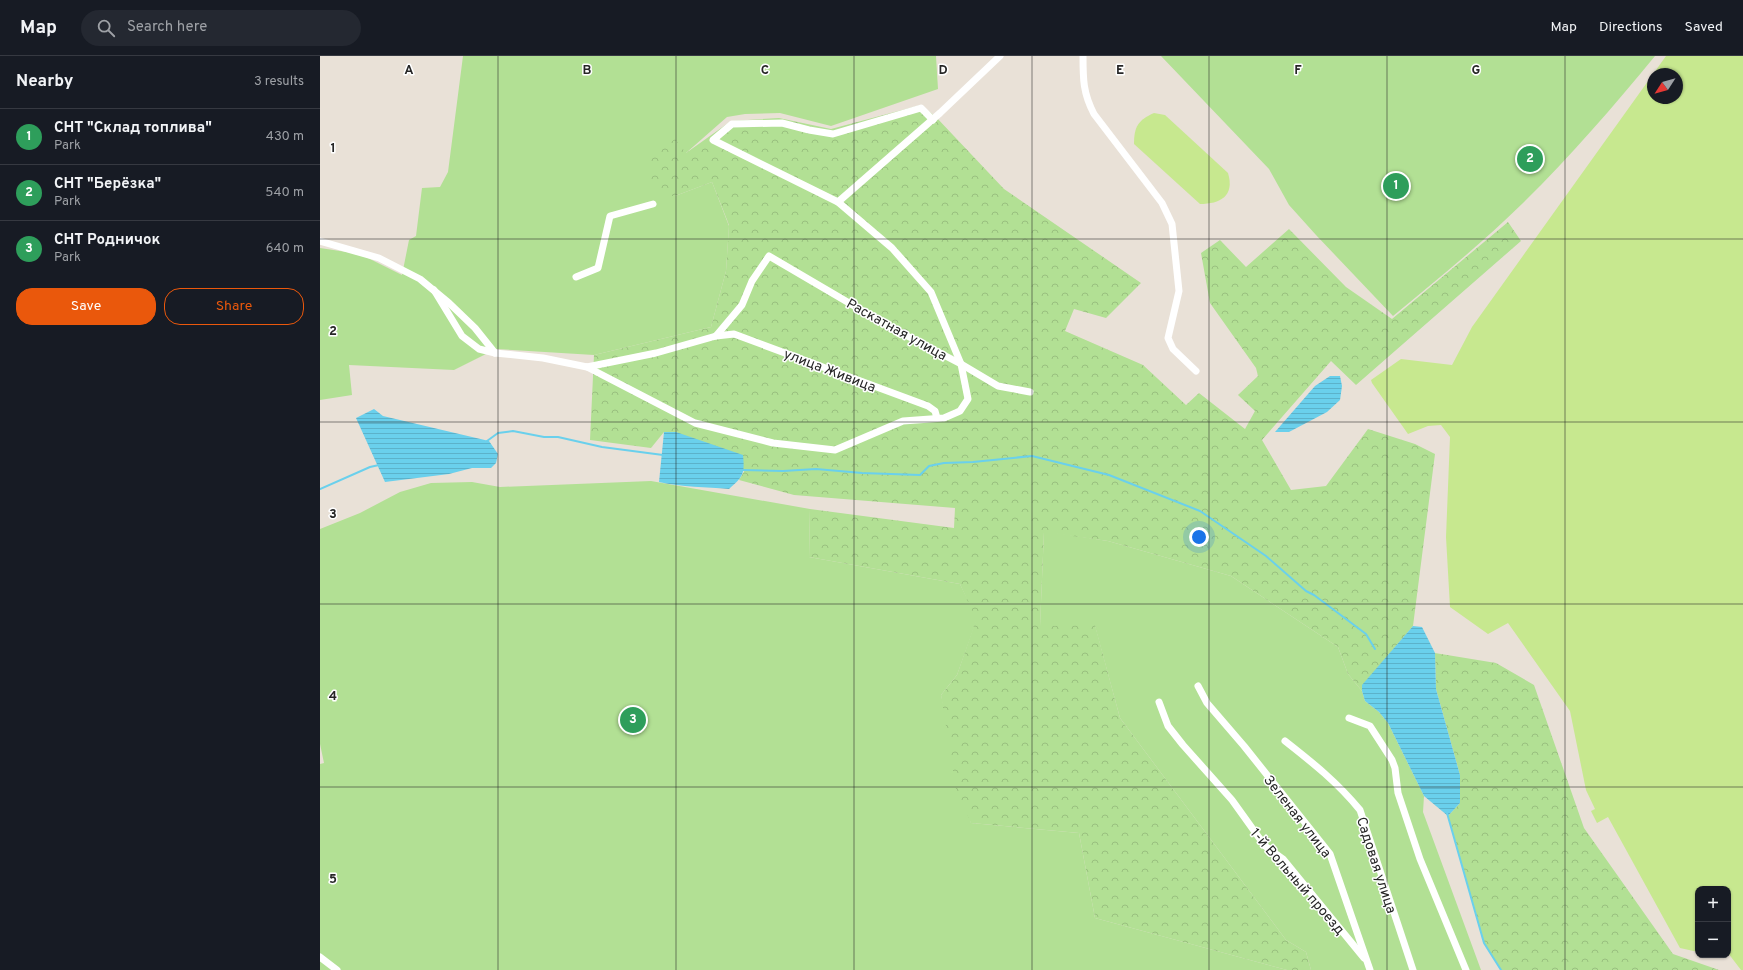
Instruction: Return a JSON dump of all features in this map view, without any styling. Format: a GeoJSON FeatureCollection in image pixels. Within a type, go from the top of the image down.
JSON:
{"type":"FeatureCollection","features":[{"type":"Feature","properties":{"kind":"street"},"geometry":{"type":"LineString","coordinates":[[838,202],[933,120],[1000,56]]}},
{"type":"Feature","properties":{"kind":"street"},"geometry":{"type":"LineString","coordinates":[[1083,56],[1083,80],[1086,99],[1094,114],[1162,203],[1172,224],[1179,291],[1168,338],[1173,349],[1196,371]]}},
{"type":"Feature","properties":{"kind":"street"},"geometry":{"type":"LineString","coordinates":[[434,290],[462,336],[479,349],[496,353],[543,358],[587,367],[695,423],[723,432],[773,443],[836,450],[903,421],[944,418],[960,411],[968,399],[961,364],[931,292],[892,248],[838,202],[713,140],[732,124],[782,123],[833,134],[921,108],[933,120]]}},
{"type":"Feature","properties":{"kind":"street"},"geometry":{"type":"LineString","coordinates":[[576,277],[598,268],[610,216],[653,204]]}},
{"type":"Feature","properties":{"kind":"street"},"geometry":{"type":"LineString","coordinates":[[320,241],[380,258],[420,279],[475,328],[496,353]]}},
{"type":"Feature","properties":{"kind":"street","name":"Раскатная улица"},"geometry":{"type":"LineString","coordinates":[[716,336],[742,305],[752,281],[769,256],[890,327],[961,364],[998,386],[1030,392]]}},
{"type":"Feature","properties":{"kind":"street","name":"улица Живица"},"geometry":{"type":"LineString","coordinates":[[587,367],[656,354],[716,336],[734,334],[928,406],[935,411],[937,418]]}},
{"type":"Feature","properties":{"kind":"street","name":"Зеленая улица"},"geometry":{"type":"LineString","coordinates":[[1198,686],[1206,703],[1244,746],[1330,854],[1368,967]]}},
{"type":"Feature","properties":{"kind":"street","name":"1-й Вольный проезд"},"geometry":{"type":"LineString","coordinates":[[1159,702],[1168,726],[1232,800],[1265,846],[1283,859],[1368,967]]}},
{"type":"Feature","properties":{"kind":"street"},"geometry":{"type":"LineString","coordinates":[[1349,718],[1370,726],[1392,760],[1395,768],[1398,793],[1420,859],[1466,970]]}},
{"type":"Feature","properties":{"kind":"street","name":"Садовая улица"},"geometry":{"type":"LineString","coordinates":[[1285,741],[1325,772],[1344,790],[1360,810],[1413,970]]}},
{"type":"Feature","properties":{"kind":"street"},"geometry":{"type":"LineString","coordinates":[[320,957],[337,970]]}},
{"type":"Feature","properties":{"kind":"green space"},"geometry":{"type":"Polygon","coordinates":[[[463,56],[936,56],[938,89],[831,126],[780,113],[745,114],[727,117],[686,153],[675,196],[712,182],[729,226],[726,271],[711,327],[594,355],[496,349],[454,370],[349,365],[352,395],[320,400],[320,248],[360,254],[402,275],[409,240],[416,236],[422,188],[440,187],[448,172],[463,56]]]}},
{"type":"Feature","properties":{"kind":"green space"},"geometry":{"type":"Polygon","coordinates":[[[1161,56],[1655,56],[1558,168],[1523,203],[1443,275],[1393,316],[1289,205],[1269,169],[1161,56]]]}},
{"type":"Feature","properties":{"kind":"green space"},"geometry":{"type":"Polygon","coordinates":[[[1666,56],[1743,56],[1743,970],[1741,970],[1731,957],[1731,886],[1695,886],[1695,951],[1680,948],[1608,817],[1597,823],[1591,811],[1595,809],[1586,790],[1570,711],[1508,623],[1488,634],[1450,607],[1446,537],[1450,437],[1441,425],[1428,426],[1408,434],[1371,380],[1401,359],[1452,365],[1472,327],[1647,82],[1647,104],[1683,104],[1683,68],[1657,68],[1666,56]]]}},
{"type":"Feature","properties":{"kind":"green space"},"geometry":{"type":"Polygon","coordinates":[[[921,105],[936,117],[1004,189],[1141,283],[1106,318],[1074,309],[1065,331],[1143,365],[1186,405],[1199,393],[1245,429],[1255,411],[1238,395],[1258,376],[1256,368],[1210,303],[1201,253],[1220,240],[1246,267],[1289,229],[1346,287],[1392,319],[1508,222],[1521,241],[1356,385],[1331,361],[1262,440],[1291,490],[1326,486],[1368,429],[1415,444],[1435,454],[1413,626],[1363,685],[1362,691],[1348,674],[1338,647],[1231,576],[1108,541],[1044,532],[1040,626],[1095,625],[1120,718],[1286,940],[1306,952],[1311,970],[1287,970],[1095,918],[1079,833],[971,823],[956,789],[941,695],[957,675],[976,620],[960,584],[809,557],[810,509],[954,528],[955,508],[794,495],[739,480],[745,470],[676,432],[664,432],[651,448],[590,440],[594,355],[711,327],[726,271],[729,225],[712,182],[675,196],[671,196],[651,180],[649,159],[675,139],[686,153],[731,121],[779,118],[831,129],[921,105]]]}},
{"type":"Feature","properties":{"kind":"green space"},"geometry":{"type":"Polygon","coordinates":[[[1154,113],[1165,115],[1228,173],[1230,181],[1229,188],[1224,197],[1214,202],[1200,204],[1134,144],[1135,133],[1138,125],[1144,118],[1154,113]]]}},
{"type":"Feature","properties":{"kind":"green space"},"geometry":{"type":"Polygon","coordinates":[[[651,481],[810,509],[809,557],[960,584],[977,619],[957,675],[941,695],[971,823],[1079,833],[1095,918],[1287,970],[320,970],[320,764],[324,763],[320,744],[320,529],[360,513],[400,492],[431,483],[472,482],[500,487],[651,481]]]}},
{"type":"Feature","properties":{"kind":"green space"},"geometry":{"type":"Polygon","coordinates":[[[1044,531],[1108,541],[1231,576],[1338,647],[1348,674],[1362,691],[1365,701],[1379,712],[1388,723],[1424,796],[1423,812],[1481,970],[1311,970],[1306,952],[1286,940],[1120,718],[1095,626],[1040,626],[1044,531]]]}},
{"type":"Feature","properties":{"kind":"green space"},"geometry":{"type":"Polygon","coordinates":[[[1435,653],[1496,663],[1534,685],[1584,828],[1673,954],[1719,970],[1501,970],[1484,943],[1448,816],[1460,803],[1460,775],[1436,689],[1435,653]]]}},
{"type":"Feature","properties":{"kind":"water"},"geometry":{"type":"Polygon","coordinates":[[[1330,376],[1340,376],[1342,386],[1340,400],[1327,412],[1289,432],[1275,432],[1315,386],[1330,376]]]}},
{"type":"Feature","properties":{"kind":"water"},"geometry":{"type":"Polygon","coordinates":[[[374,409],[383,416],[489,441],[498,454],[496,463],[491,468],[472,468],[449,474],[385,482],[356,418],[374,409]]]}},
{"type":"Feature","properties":{"kind":"water"},"geometry":{"type":"Polygon","coordinates":[[[664,432],[676,432],[743,455],[744,467],[742,475],[729,489],[685,486],[659,482],[664,432]]]}},
{"type":"Feature","properties":{"kind":"water"},"geometry":{"type":"Polygon","coordinates":[[[1413,626],[1422,627],[1435,653],[1436,689],[1460,775],[1460,803],[1448,816],[1424,796],[1388,723],[1379,712],[1365,701],[1362,691],[1362,685],[1413,626]]]}},
{"type":"Feature","properties":{"kind":"waterway"},"geometry":{"type":"LineString","coordinates":[[487,441],[498,433],[513,431],[544,437],[558,437],[602,447],[663,455]]}},
{"type":"Feature","properties":{"kind":"waterway"},"geometry":{"type":"LineString","coordinates":[[742,470],[783,471],[816,469],[862,473],[920,475],[929,466],[944,463],[973,462],[1032,456],[1109,475],[1200,511],[1266,556],[1306,591],[1314,595],[1366,634],[1375,649]]}},
{"type":"Feature","properties":{"kind":"waterway"},"geometry":{"type":"LineString","coordinates":[[320,489],[370,467],[379,465]]}},
{"type":"Feature","properties":{"kind":"waterway"},"geometry":{"type":"LineString","coordinates":[[1447,813],[1484,943],[1501,970]]}},
{"type":"Feature","properties":{"kind":"place","name":"СНТ \"Берёзка\""},"geometry":{"type":"Point","coordinates":[1530,159]}},
{"type":"Feature","properties":{"kind":"place","name":"СНТ \"Склад топлива\""},"geometry":{"type":"Point","coordinates":[1396,186]}},
{"type":"Feature","properties":{"kind":"place","name":"СНТ Родничок"},"geometry":{"type":"Point","coordinates":[633,720]}}]}
